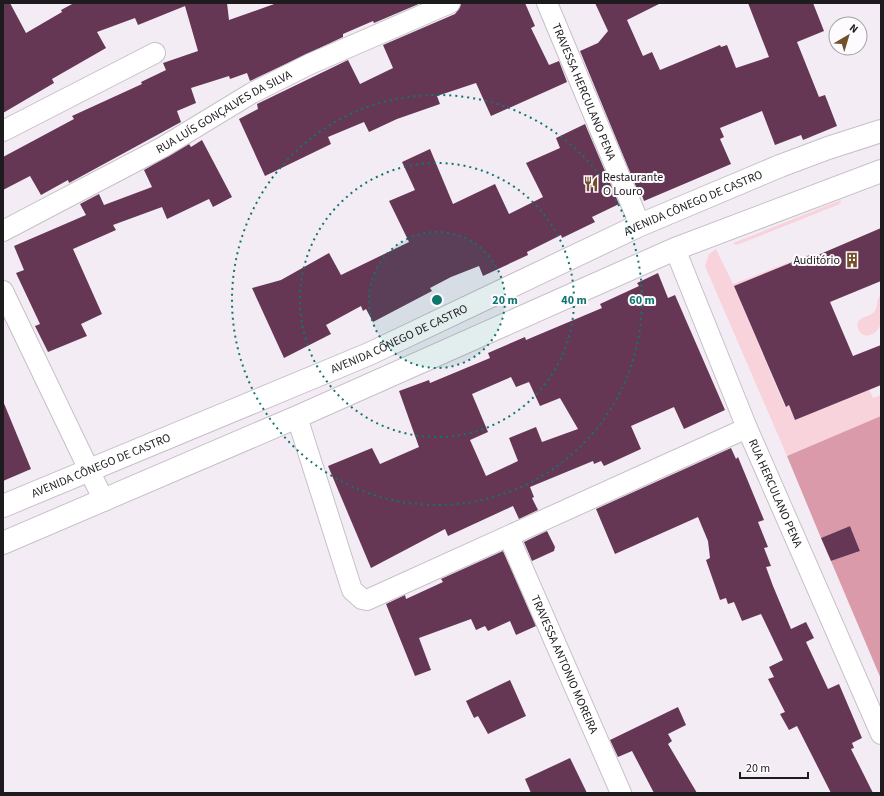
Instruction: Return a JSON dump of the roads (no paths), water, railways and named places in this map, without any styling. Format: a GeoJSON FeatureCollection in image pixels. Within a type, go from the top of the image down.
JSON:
{"type":"FeatureCollection","features":[{"type":"Feature","properties":{"kind":"main road","name":"AVENIDA CÔNEGO DE CASTRO"},"geometry":{"type":"LineString","coordinates":[[3,506],[369,354],[640,225],[780,166],[881,131]]}},
{"type":"Feature","properties":{"kind":"main road"},"geometry":{"type":"LineString","coordinates":[[3,543],[297,417],[675,249],[881,171]]}},
{"type":"Feature","properties":{"kind":"street","name":"RUA LUÍS GONÇALVES DA SILVA"},"geometry":{"type":"LineString","coordinates":[[3,231],[163,147],[252,93],[310,64],[450,3]]}},
{"type":"Feature","properties":{"kind":"street","name":"TRAVESSA HERCULANO PENA"},"geometry":{"type":"LineString","coordinates":[[547,3],[640,225]]}},
{"type":"Feature","properties":{"kind":"street"},"geometry":{"type":"LineString","coordinates":[[3,131],[155,53]]}},
{"type":"Feature","properties":{"kind":"street","name":"RUA HERCULANO PENA"},"geometry":{"type":"LineString","coordinates":[[675,249],[747,428],[881,734]]}},
{"type":"Feature","properties":{"kind":"street"},"geometry":{"type":"LineString","coordinates":[[3,291],[104,501]]}},
{"type":"Feature","properties":{"kind":"street"},"geometry":{"type":"LineString","coordinates":[[297,417],[352,590],[362,599],[371,599],[747,428]]}},
{"type":"Feature","properties":{"kind":"street","name":"TRAVESSA ANTONIO MOREIRA"},"geometry":{"type":"LineString","coordinates":[[508,537],[621,793]]}},
{"type":"Feature","properties":{"kind":"place","name":"Restaurante O Louro"},"geometry":{"type":"Point","coordinates":[591,184]}},
{"type":"Feature","properties":{"kind":"place","name":"Auditório"},"geometry":{"type":"Point","coordinates":[852,260]}}]}
